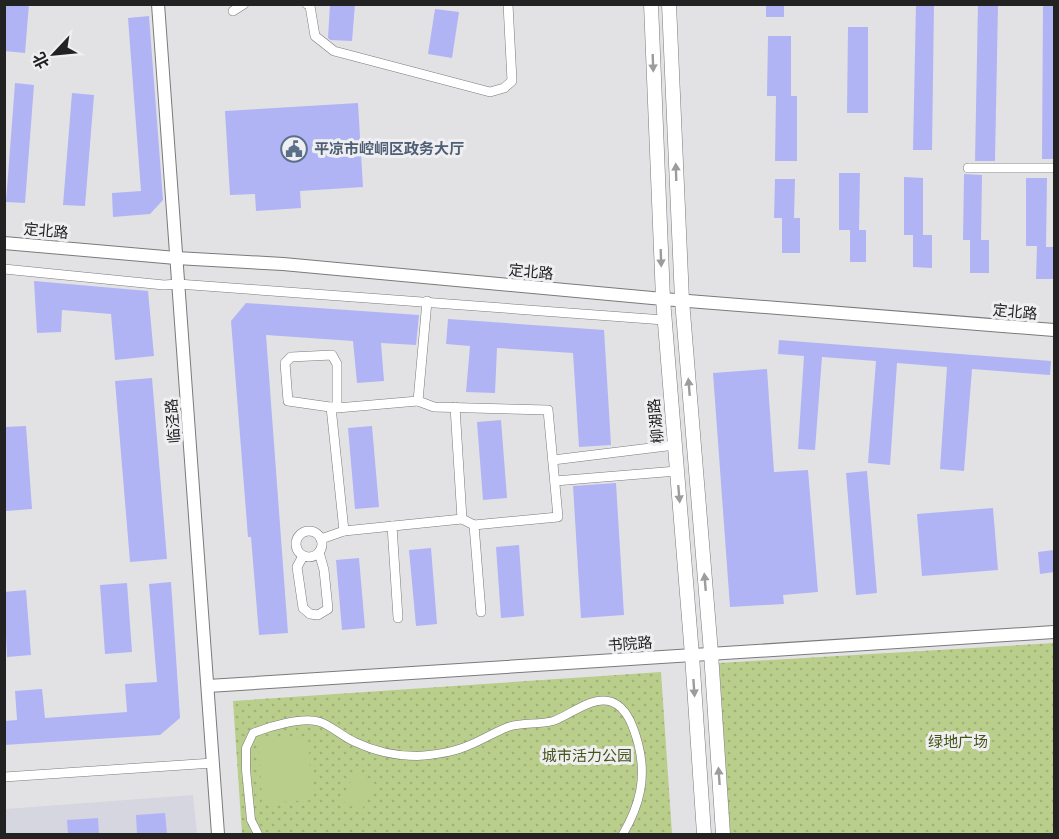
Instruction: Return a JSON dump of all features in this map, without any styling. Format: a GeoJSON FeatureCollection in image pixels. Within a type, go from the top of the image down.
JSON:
{"type":"FeatureCollection","features":[{"type":"Feature","properties":{"kind":"main road","name":"柳湖路"},"geometry":{"type":"LineString","coordinates":[[651,4],[664,320],[692,655],[704,834]]}},
{"type":"Feature","properties":{"kind":"main road"},"geometry":{"type":"LineString","coordinates":[[669,4],[682,300],[711,653],[723,834]]}},
{"type":"Feature","properties":{"kind":"street","name":"临泾路"},"geometry":{"type":"LineString","coordinates":[[158,4],[218,834]]}},
{"type":"Feature","properties":{"kind":"street"},"geometry":{"type":"LineString","coordinates":[[233,11],[244,4]]}},
{"type":"Feature","properties":{"kind":"street"},"geometry":{"type":"LineString","coordinates":[[307,4],[310,6],[315,36],[334,51],[490,92],[504,88],[512,81],[508,4]]}},
{"type":"Feature","properties":{"kind":"street"},"geometry":{"type":"LineString","coordinates":[[968,168],[1054,168]]}},
{"type":"Feature","properties":{"kind":"street","name":"定北路"},"geometry":{"type":"LineString","coordinates":[[4,243],[176,258],[283,264],[663,299],[1054,330]]}},
{"type":"Feature","properties":{"kind":"street"},"geometry":{"type":"LineString","coordinates":[[4,269],[164,285],[178,284],[427,301],[664,320]]}},
{"type":"Feature","properties":{"kind":"street"},"geometry":{"type":"LineString","coordinates":[[418,401],[427,301]]}},
{"type":"Feature","properties":{"kind":"street"},"geometry":{"type":"LineString","coordinates":[[321,539],[344,531],[462,519],[474,525],[558,517],[548,410],[434,407],[418,401],[334,407],[288,400],[285,363],[291,357],[332,356],[337,364],[334,407],[344,531]]}},
{"type":"Feature","properties":{"kind":"street"},"geometry":{"type":"LineString","coordinates":[[455,407],[462,519]]}},
{"type":"Feature","properties":{"kind":"street"},"geometry":{"type":"LineString","coordinates":[[553,460],[675,445]]}},
{"type":"Feature","properties":{"kind":"street"},"geometry":{"type":"LineString","coordinates":[[555,481],[677,471]]}},
{"type":"Feature","properties":{"kind":"street"},"geometry":{"type":"LineString","coordinates":[[474,525],[480,612]]}},
{"type":"Feature","properties":{"kind":"street"},"geometry":{"type":"LineString","coordinates":[[392,526],[398,618]]}},
{"type":"Feature","properties":{"kind":"street"},"geometry":{"type":"LineString","coordinates":[[310,531],[321,539],[321,548],[312,557],[303,556],[296,545],[298,536],[310,531]]}},
{"type":"Feature","properties":{"kind":"street"},"geometry":{"type":"LineString","coordinates":[[303,556],[297,567],[303,608],[310,614],[318,615],[328,609],[324,570],[319,552]]}},
{"type":"Feature","properties":{"kind":"street","name":"书院路"},"geometry":{"type":"LineString","coordinates":[[208,686],[1054,632]]}},
{"type":"Feature","properties":{"kind":"street"},"geometry":{"type":"LineString","coordinates":[[258,834],[251,820],[246,748],[253,733],[273,725],[320,722],[354,742],[387,752],[419,756],[462,749],[508,727],[553,721],[580,707],[611,701],[621,707],[634,729],[642,765],[642,786],[636,809],[623,834]]}},
{"type":"Feature","properties":{"kind":"street"},"geometry":{"type":"LineString","coordinates":[[4,777],[213,763]]}},
{"type":"Feature","properties":{"kind":"shaded area"},"geometry":{"type":"Polygon","coordinates":[[[193,795],[197,834],[5,834],[5,809],[193,795]]]}},
{"type":"Feature","properties":{"kind":"green space","name":"绿地广场"},"geometry":{"type":"Polygon","coordinates":[[[1054,643],[1054,834],[730,834],[719,663],[1054,643]]]}},
{"type":"Feature","properties":{"kind":"green space","name":"城市活力公园"},"geometry":{"type":"Polygon","coordinates":[[[661,672],[672,834],[242,834],[233,701],[661,672]]]}},
{"type":"Feature","properties":{"kind":"green space"},"geometry":{"type":"Polygon","coordinates":[[[308,737],[312,800],[262,803],[259,740],[308,737]]]}},
{"type":"Feature","properties":{"kind":"green space"},"geometry":{"type":"Polygon","coordinates":[[[357,772],[377,785],[360,812],[340,799],[357,772]]]}},
{"type":"Feature","properties":{"kind":"building"},"geometry":{"type":"Polygon","coordinates":[[[4,4],[29,4],[25,53],[4,51],[4,4]]]}},
{"type":"Feature","properties":{"kind":"building"},"geometry":{"type":"Polygon","coordinates":[[[330,4],[355,4],[352,41],[328,38],[330,4]]]}},
{"type":"Feature","properties":{"kind":"building"},"geometry":{"type":"Polygon","coordinates":[[[766,4],[784,4],[784,17],[766,17],[766,4]]]}},
{"type":"Feature","properties":{"kind":"building"},"geometry":{"type":"Polygon","coordinates":[[[916,4],[934,4],[932,150],[913,150],[916,4]]]}},
{"type":"Feature","properties":{"kind":"building"},"geometry":{"type":"Polygon","coordinates":[[[978,4],[998,4],[995,161],[975,161],[978,4]]]}},
{"type":"Feature","properties":{"kind":"building"},"geometry":{"type":"Polygon","coordinates":[[[1043,4],[1054,4],[1054,159],[1042,159],[1043,4]]]}},
{"type":"Feature","properties":{"kind":"building"},"geometry":{"type":"Polygon","coordinates":[[[435,9],[459,12],[452,58],[428,54],[435,9]]]}},
{"type":"Feature","properties":{"kind":"building"},"geometry":{"type":"Polygon","coordinates":[[[149,16],[163,200],[150,214],[113,217],[112,193],[141,191],[128,18],[149,16]]]}},
{"type":"Feature","properties":{"kind":"building"},"geometry":{"type":"Polygon","coordinates":[[[848,27],[868,27],[868,113],[847,113],[848,27]]]}},
{"type":"Feature","properties":{"kind":"building"},"geometry":{"type":"Polygon","coordinates":[[[768,36],[791,36],[791,96],[797,96],[797,161],[775,161],[776,96],[767,96],[768,36]]]}},
{"type":"Feature","properties":{"kind":"building"},"geometry":{"type":"Polygon","coordinates":[[[15,83],[34,85],[25,203],[6,202],[15,83]]]}},
{"type":"Feature","properties":{"kind":"building"},"geometry":{"type":"Polygon","coordinates":[[[72,93],[94,95],[85,206],[63,205],[72,93]]]}},
{"type":"Feature","properties":{"kind":"building","name":"平凉市崆峒区政务大厅"},"geometry":{"type":"Polygon","coordinates":[[[358,103],[363,187],[300,191],[301,208],[256,211],[255,194],[230,195],[225,111],[358,103]]]}},
{"type":"Feature","properties":{"kind":"building"},"geometry":{"type":"Polygon","coordinates":[[[839,173],[860,173],[859,230],[866,230],[866,262],[850,262],[850,230],[839,230],[839,173]]]}},
{"type":"Feature","properties":{"kind":"building"},"geometry":{"type":"Polygon","coordinates":[[[964,174],[982,175],[981,240],[989,240],[989,273],[970,273],[970,240],[963,240],[964,174]]]}},
{"type":"Feature","properties":{"kind":"building"},"geometry":{"type":"Polygon","coordinates":[[[904,177],[923,178],[923,235],[932,235],[932,268],[913,267],[913,235],[904,235],[904,177]]]}},
{"type":"Feature","properties":{"kind":"building"},"geometry":{"type":"Polygon","coordinates":[[[1026,178],[1047,178],[1046,247],[1054,247],[1054,279],[1036,279],[1037,246],[1026,246],[1026,178]]]}},
{"type":"Feature","properties":{"kind":"building"},"geometry":{"type":"Polygon","coordinates":[[[775,179],[795,179],[794,218],[800,218],[800,253],[782,253],[782,218],[774,218],[775,179]]]}},
{"type":"Feature","properties":{"kind":"building"},"geometry":{"type":"Polygon","coordinates":[[[34,281],[148,291],[154,356],[115,360],[111,314],[62,310],[61,332],[37,333],[34,281]]]}},
{"type":"Feature","properties":{"kind":"building"},"geometry":{"type":"Polygon","coordinates":[[[246,303],[419,315],[416,345],[381,343],[384,381],[357,383],[353,341],[266,335],[288,633],[259,635],[251,537],[248,537],[231,321],[246,303]]]}},
{"type":"Feature","properties":{"kind":"building"},"geometry":{"type":"Polygon","coordinates":[[[448,319],[604,330],[611,445],[579,447],[573,353],[497,348],[495,393],[466,392],[470,346],[446,344],[448,319]]]}},
{"type":"Feature","properties":{"kind":"building"},"geometry":{"type":"Polygon","coordinates":[[[779,340],[1051,361],[1050,375],[972,369],[964,471],[940,469],[947,367],[897,363],[890,465],[868,463],[876,361],[822,357],[815,450],[798,449],[804,356],[778,354],[779,340]]]}},
{"type":"Feature","properties":{"kind":"building"},"geometry":{"type":"Polygon","coordinates":[[[767,369],[774,472],[808,470],[818,592],[783,595],[784,604],[730,607],[713,373],[767,369]]]}},
{"type":"Feature","properties":{"kind":"building"},"geometry":{"type":"Polygon","coordinates":[[[152,378],[167,559],[130,562],[115,381],[152,378]]]}},
{"type":"Feature","properties":{"kind":"building"},"geometry":{"type":"Polygon","coordinates":[[[501,420],[507,498],[483,500],[477,422],[501,420]]]}},
{"type":"Feature","properties":{"kind":"building"},"geometry":{"type":"Polygon","coordinates":[[[26,426],[32,509],[6,511],[4,427],[26,426]]]}},
{"type":"Feature","properties":{"kind":"building"},"geometry":{"type":"Polygon","coordinates":[[[372,426],[379,507],[355,509],[348,428],[372,426]]]}},
{"type":"Feature","properties":{"kind":"building"},"geometry":{"type":"Polygon","coordinates":[[[867,471],[877,593],[856,595],[846,473],[867,471]]]}},
{"type":"Feature","properties":{"kind":"building"},"geometry":{"type":"Polygon","coordinates":[[[616,483],[624,615],[581,618],[573,486],[616,483]]]}},
{"type":"Feature","properties":{"kind":"building"},"geometry":{"type":"Polygon","coordinates":[[[993,508],[998,570],[922,576],[917,514],[993,508]]]}},
{"type":"Feature","properties":{"kind":"building"},"geometry":{"type":"Polygon","coordinates":[[[519,545],[524,616],[501,618],[496,547],[519,545]]]}},
{"type":"Feature","properties":{"kind":"building"},"geometry":{"type":"Polygon","coordinates":[[[431,548],[437,624],[416,626],[409,550],[431,548]]]}},
{"type":"Feature","properties":{"kind":"building"},"geometry":{"type":"Polygon","coordinates":[[[1054,550],[1054,572],[1040,574],[1038,552],[1054,550]]]}},
{"type":"Feature","properties":{"kind":"building"},"geometry":{"type":"Polygon","coordinates":[[[359,558],[365,628],[342,630],[336,560],[359,558]]]}},
{"type":"Feature","properties":{"kind":"building"},"geometry":{"type":"Polygon","coordinates":[[[171,582],[180,718],[160,735],[4,745],[4,721],[17,720],[15,691],[42,689],[45,718],[127,712],[125,684],[157,682],[149,584],[171,582]]]}},
{"type":"Feature","properties":{"kind":"building"},"geometry":{"type":"Polygon","coordinates":[[[127,583],[132,652],[105,654],[100,585],[127,583]]]}},
{"type":"Feature","properties":{"kind":"building"},"geometry":{"type":"Polygon","coordinates":[[[26,590],[31,655],[7,657],[4,592],[26,590]]]}},
{"type":"Feature","properties":{"kind":"building"},"geometry":{"type":"Polygon","coordinates":[[[165,813],[167,834],[137,834],[136,815],[165,813]]]}},
{"type":"Feature","properties":{"kind":"building"},"geometry":{"type":"Polygon","coordinates":[[[98,818],[99,834],[68,834],[67,820],[98,818]]]}},
{"type":"Feature","properties":{"kind":"place","name":"平凉市崆峒区政务大厅"},"geometry":{"type":"Point","coordinates":[294,149]}}]}
